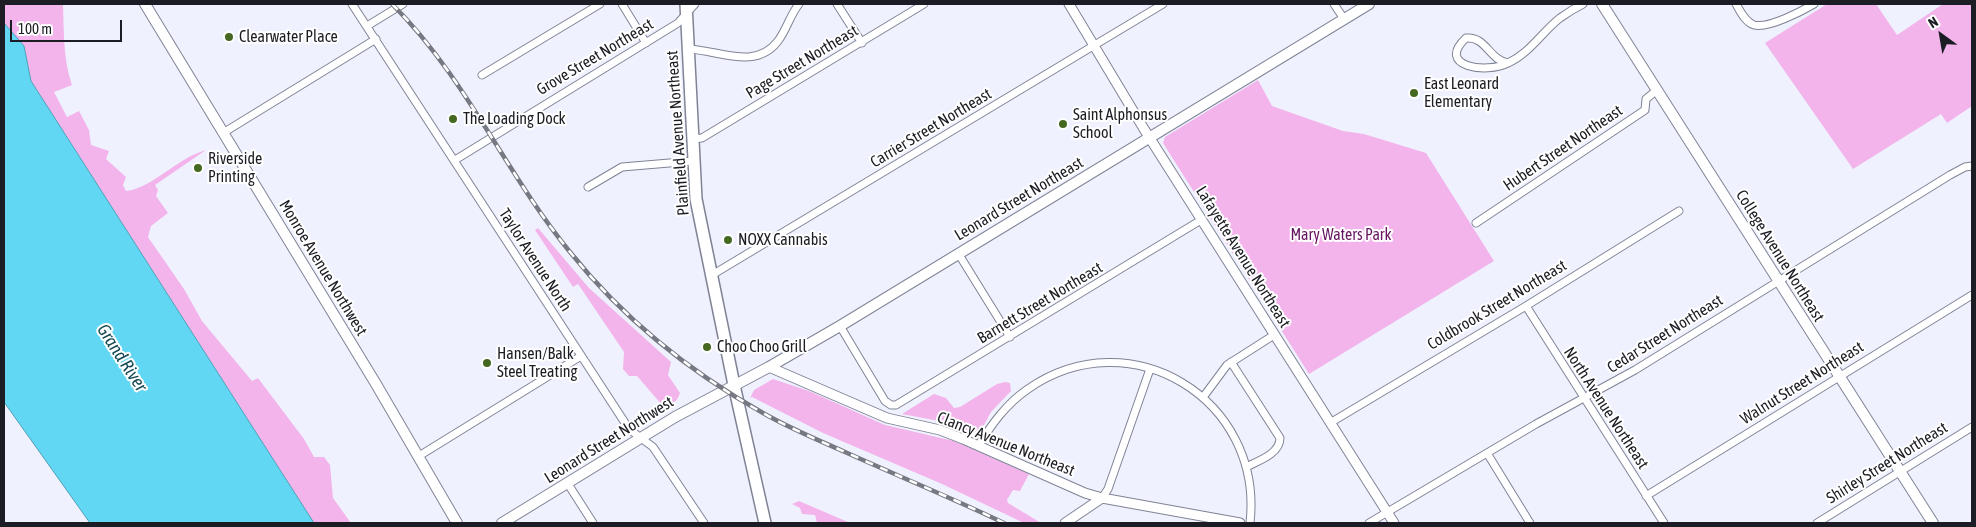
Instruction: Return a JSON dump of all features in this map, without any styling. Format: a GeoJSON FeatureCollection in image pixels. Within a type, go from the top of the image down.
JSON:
{"type":"FeatureCollection","features":[{"type":"Feature","properties":{"kind":"main road","name":"Monroe Avenue Northwest"},"geometry":{"type":"LineString","coordinates":[[145,4],[458,523]]}},
{"type":"Feature","properties":{"kind":"main road","name":"Leonard Street Northeast"},"geometry":{"type":"LineString","coordinates":[[734,385],[840,326],[1369,4]]}},
{"type":"Feature","properties":{"kind":"main road","name":"College Avenue Northeast"},"geometry":{"type":"LineString","coordinates":[[1602,4],[1933,523]]}},
{"type":"Feature","properties":{"kind":"main road","name":"Plainfield Avenue Northeast"},"geometry":{"type":"LineString","coordinates":[[689,7],[688,49],[696,199],[734,385],[765,523]]}},
{"type":"Feature","properties":{"kind":"main road","name":"Leonard Street Northwest"},"geometry":{"type":"LineString","coordinates":[[502,523],[641,438],[734,385]]}},
{"type":"Feature","properties":{"kind":"street","name":"Taylor Avenue North"},"geometry":{"type":"LineString","coordinates":[[352,4],[629,429],[653,446],[704,523]]}},
{"type":"Feature","properties":{"kind":"street"},"geometry":{"type":"LineString","coordinates":[[367,26],[403,4]]}},
{"type":"Feature","properties":{"kind":"street"},"geometry":{"type":"LineString","coordinates":[[482,75],[600,4]]}},
{"type":"Feature","properties":{"kind":"street"},"geometry":{"type":"LineString","coordinates":[[622,4],[646,43]]}},
{"type":"Feature","properties":{"kind":"street"},"geometry":{"type":"LineString","coordinates":[[688,49],[742,58],[758,57],[769,50],[778,40],[799,4]]}},
{"type":"Feature","properties":{"kind":"street"},"geometry":{"type":"LineString","coordinates":[[837,4],[862,43]]}},
{"type":"Feature","properties":{"kind":"street","name":"Page Street Northeast"},"geometry":{"type":"LineString","coordinates":[[692,139],[702,138],[924,4]]}},
{"type":"Feature","properties":{"kind":"street","name":"Lafayette Avenue Northeast"},"geometry":{"type":"LineString","coordinates":[[1070,4],[1150,137],[1394,523]]}},
{"type":"Feature","properties":{"kind":"street","name":"Carrier Street Northeast"},"geometry":{"type":"LineString","coordinates":[[712,275],[1163,4]]}},
{"type":"Feature","properties":{"kind":"street"},"geometry":{"type":"LineString","coordinates":[[1334,4],[1344,19]]}},
{"type":"Feature","properties":{"kind":"street"},"geometry":{"type":"LineString","coordinates":[[1508,63],[1495,59],[1481,42],[1472,38],[1466,38],[1458,47],[1457,54],[1460,61],[1474,68],[1487,70],[1508,63],[1538,41],[1559,19],[1583,4]]}},
{"type":"Feature","properties":{"kind":"street"},"geometry":{"type":"LineString","coordinates":[[1736,4],[1744,18],[1753,25],[1774,22],[1798,13],[1814,4]]}},
{"type":"Feature","properties":{"kind":"street","name":"Grove Street Northeast"},"geometry":{"type":"LineString","coordinates":[[455,160],[646,43],[678,22],[689,7]]}},
{"type":"Feature","properties":{"kind":"street"},"geometry":{"type":"LineString","coordinates":[[224,134],[376,39]]}},
{"type":"Feature","properties":{"kind":"street","name":"Hubert Street Northeast"},"geometry":{"type":"LineString","coordinates":[[1476,223],[1645,110],[1646,99],[1657,90]]}},
{"type":"Feature","properties":{"kind":"street"},"geometry":{"type":"LineString","coordinates":[[588,187],[622,167],[693,161]]}},
{"type":"Feature","properties":{"kind":"street","name":"Cedar Street Northeast"},"geometry":{"type":"LineString","coordinates":[[1369,523],[1487,453],[1635,370],[1777,280],[1950,175],[1965,167],[1972,166]]}},
{"type":"Feature","properties":{"kind":"street","name":"Coldbrook Street Northeast"},"geometry":{"type":"LineString","coordinates":[[1330,423],[1526,306],[1679,210]]}},
{"type":"Feature","properties":{"kind":"street","name":"Barnett Street Northeast"},"geometry":{"type":"LineString","coordinates":[[840,326],[885,401],[891,405],[902,402],[1202,220]]}},
{"type":"Feature","properties":{"kind":"street"},"geometry":{"type":"LineString","coordinates":[[958,253],[1010,337]]}},
{"type":"Feature","properties":{"kind":"street","name":"Walnut Street Northeast"},"geometry":{"type":"LineString","coordinates":[[1646,496],[1972,295]]}},
{"type":"Feature","properties":{"kind":"street","name":"North Avenue Northeast"},"geometry":{"type":"LineString","coordinates":[[1526,306],[1664,523]]}},
{"type":"Feature","properties":{"kind":"street"},"geometry":{"type":"LineString","coordinates":[[1204,396],[1231,362],[1274,334]]}},
{"type":"Feature","properties":{"kind":"street"},"geometry":{"type":"LineString","coordinates":[[419,456],[581,356]]}},
{"type":"Feature","properties":{"kind":"street"},"geometry":{"type":"LineString","coordinates":[[1231,362],[1280,438],[1280,443],[1275,450],[1246,467]]}},
{"type":"Feature","properties":{"kind":"street"},"geometry":{"type":"LineString","coordinates":[[978,446],[995,420],[1009,404],[1029,388],[1049,377],[1070,370],[1103,364],[1125,364],[1150,369],[1174,377],[1204,396],[1226,422],[1235,438],[1246,467],[1250,490],[1250,523]]}},
{"type":"Feature","properties":{"kind":"street","name":"Clancy Avenue Northeast"},"geometry":{"type":"LineString","coordinates":[[769,367],[886,418],[940,430],[1085,493],[1102,498],[1240,523]]}},
{"type":"Feature","properties":{"kind":"street"},"geometry":{"type":"LineString","coordinates":[[1065,523],[1102,498],[1108,489],[1150,369]]}},
{"type":"Feature","properties":{"kind":"street","name":"Shirley Street Northeast"},"geometry":{"type":"LineString","coordinates":[[1817,523],[1972,427]]}},
{"type":"Feature","properties":{"kind":"street"},"geometry":{"type":"LineString","coordinates":[[1487,453],[1530,523]]}},
{"type":"Feature","properties":{"kind":"street"},"geometry":{"type":"LineString","coordinates":[[568,484],[594,523]]}},
{"type":"Feature","properties":{"kind":"green space"},"geometry":{"type":"Polygon","coordinates":[[[4,4],[63,4],[65,55],[72,85],[54,92],[67,117],[79,111],[89,130],[91,145],[109,151],[106,159],[126,177],[123,185],[126,191],[146,185],[184,160],[206,150],[155,185],[158,190],[156,196],[168,213],[151,226],[148,237],[184,289],[202,321],[252,381],[258,378],[304,439],[314,457],[324,457],[330,465],[333,498],[351,523],[314,523],[31,81],[24,46],[4,23],[4,4]]]}},
{"type":"Feature","properties":{"kind":"green space"},"geometry":{"type":"Polygon","coordinates":[[[1827,4],[1876,4],[1897,35],[1943,4],[1972,4],[1972,106],[1947,123],[1941,114],[1853,169],[1765,43],[1827,4]]]}},
{"type":"Feature","properties":{"kind":"green space","name":"Mary Waters Park"},"geometry":{"type":"Polygon","coordinates":[[[1258,80],[1272,106],[1343,131],[1364,134],[1426,153],[1494,261],[1309,374],[1163,143],[1165,137],[1258,80]]]}},
{"type":"Feature","properties":{"kind":"green space"},"geometry":{"type":"Polygon","coordinates":[[[538,228],[589,288],[671,362],[668,375],[680,393],[674,403],[662,405],[637,376],[629,376],[623,369],[624,352],[578,284],[573,287],[535,230],[538,228]]]}},
{"type":"Feature","properties":{"kind":"green space"},"geometry":{"type":"Polygon","coordinates":[[[773,379],[809,391],[885,425],[954,441],[1029,474],[1020,491],[1013,490],[1007,500],[1008,503],[1041,523],[1024,523],[942,484],[823,433],[752,397],[750,398],[754,390],[773,379]]]}},
{"type":"Feature","properties":{"kind":"green space"},"geometry":{"type":"Polygon","coordinates":[[[1010,383],[1011,391],[991,412],[984,425],[972,434],[939,421],[902,414],[934,394],[946,398],[954,408],[960,407],[997,384],[1010,383]]]}},
{"type":"Feature","properties":{"kind":"green space"},"geometry":{"type":"Polygon","coordinates":[[[799,501],[848,523],[817,523],[815,515],[802,514],[800,508],[792,504],[799,501]]]}},
{"type":"Feature","properties":{"kind":"water","name":"Grand River"},"geometry":{"type":"Polygon","coordinates":[[[4,23],[24,46],[31,81],[314,523],[90,523],[4,402],[4,23]]]}},
{"type":"Feature","properties":{"kind":"railway"},"geometry":{"type":"LineString","coordinates":[[392,4],[442,63],[525,190],[570,252],[612,299],[659,342],[709,380],[793,429],[1004,523]]}},
{"type":"Feature","properties":{"kind":"place","name":"Clearwater Place"},"geometry":{"type":"Point","coordinates":[229,37]}},
{"type":"Feature","properties":{"kind":"place","name":"East Leonard Elementary"},"geometry":{"type":"Point","coordinates":[1414,93]}},
{"type":"Feature","properties":{"kind":"place","name":"The Loading Dock"},"geometry":{"type":"Point","coordinates":[453,119]}},
{"type":"Feature","properties":{"kind":"place","name":"Saint Alphonsus School"},"geometry":{"type":"Point","coordinates":[1063,124]}},
{"type":"Feature","properties":{"kind":"place","name":"Riverside Printing"},"geometry":{"type":"Point","coordinates":[198,168]}},
{"type":"Feature","properties":{"kind":"place","name":"NOXX Cannabis"},"geometry":{"type":"Point","coordinates":[728,240]}},
{"type":"Feature","properties":{"kind":"place","name":"Choo Choo Grill"},"geometry":{"type":"Point","coordinates":[707,347]}},
{"type":"Feature","properties":{"kind":"place","name":"Hansen/Balk Steel Treating"},"geometry":{"type":"Point","coordinates":[487,363]}}]}
